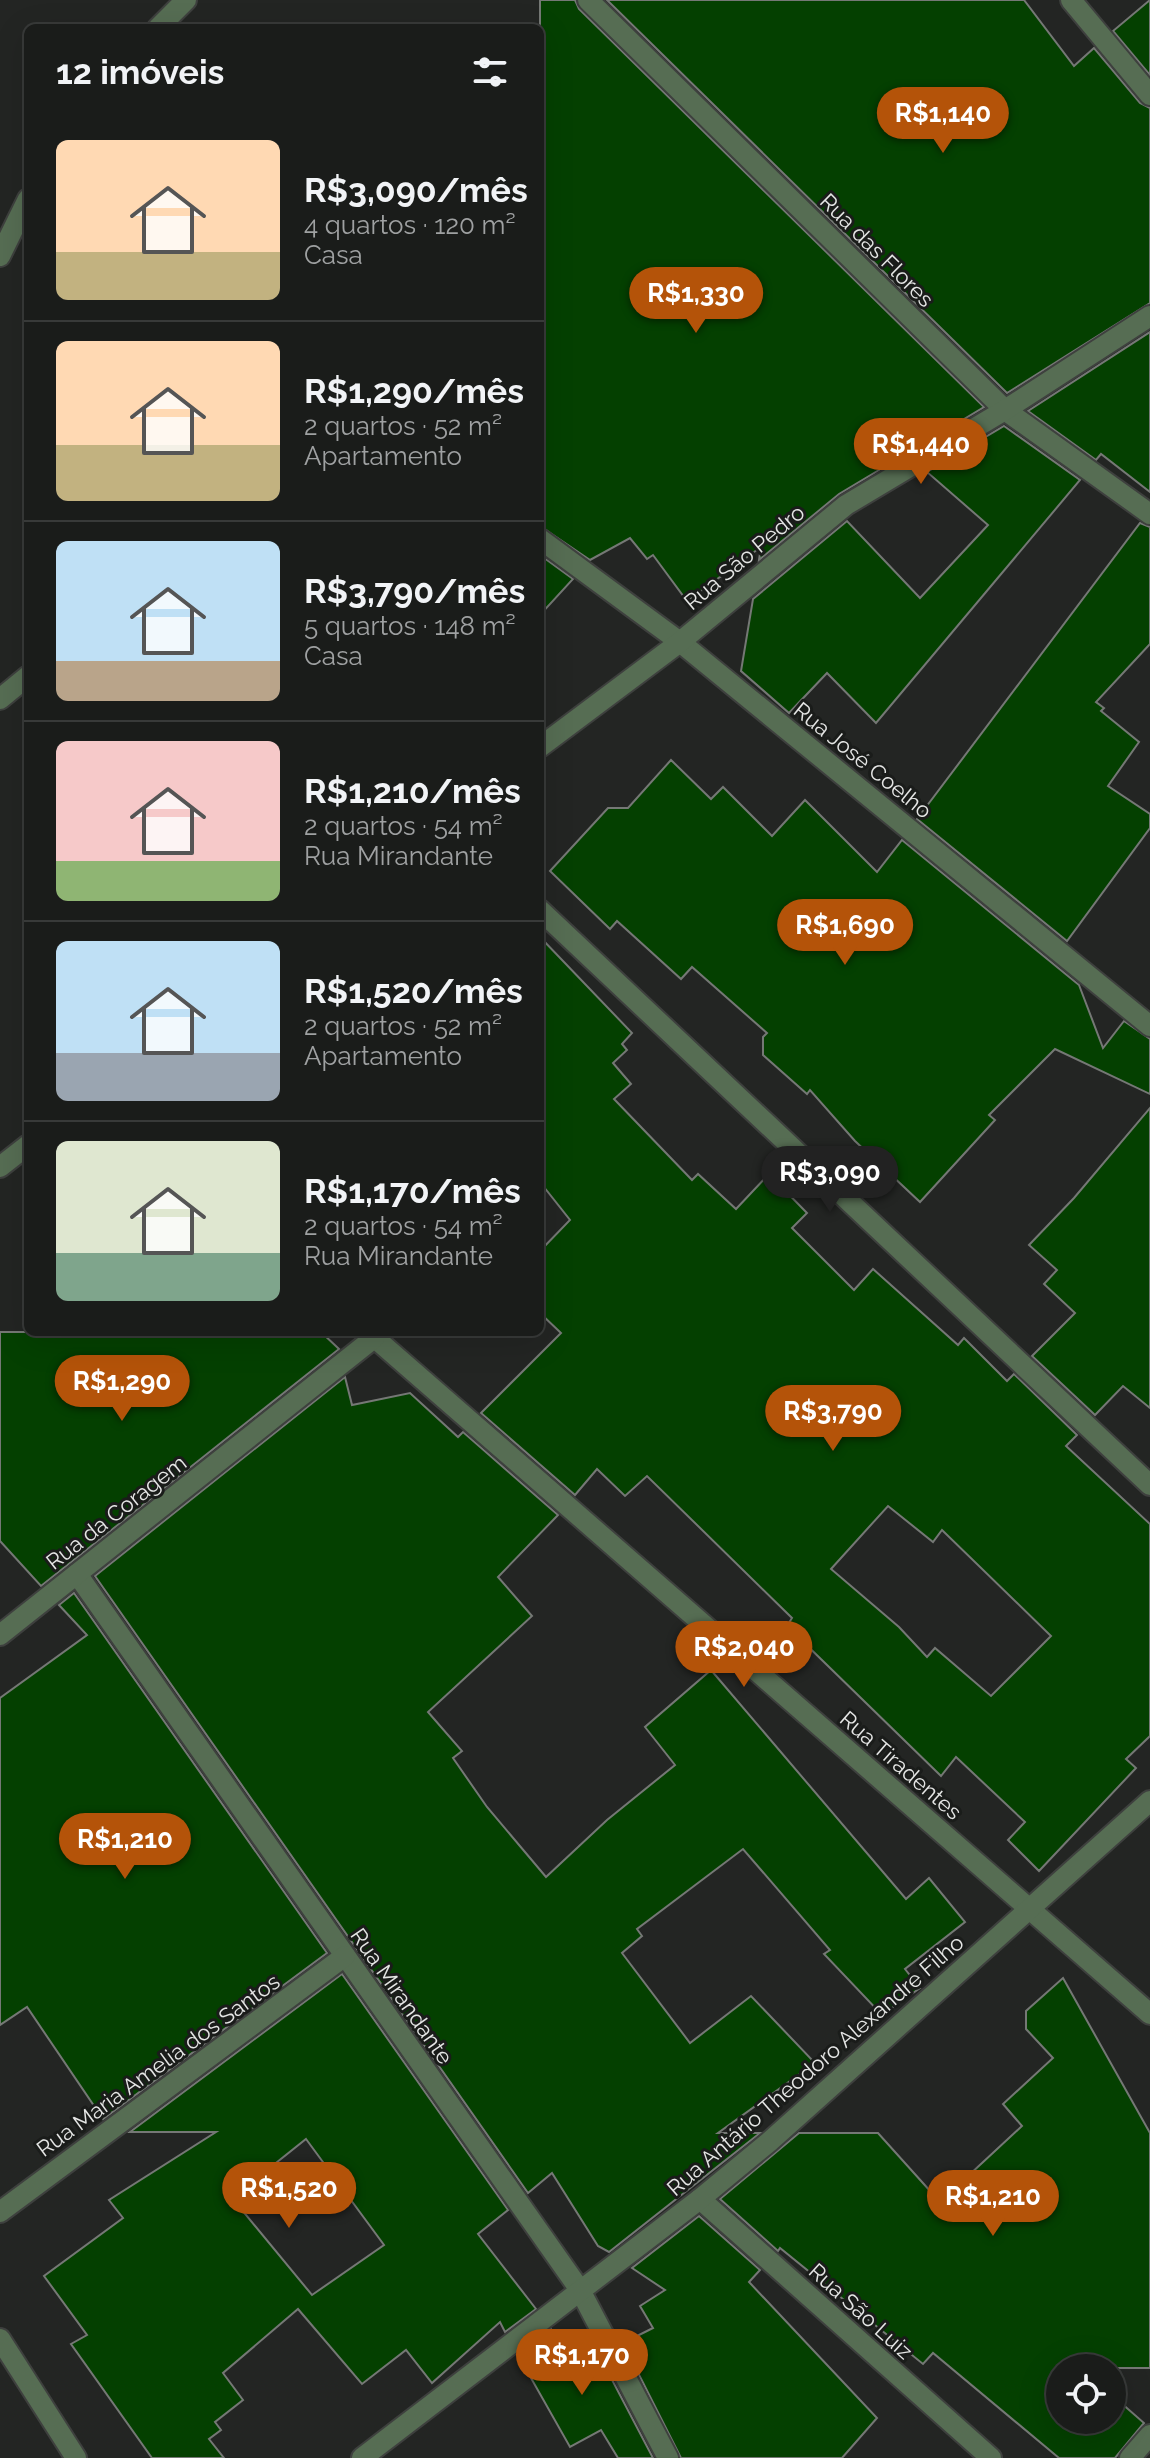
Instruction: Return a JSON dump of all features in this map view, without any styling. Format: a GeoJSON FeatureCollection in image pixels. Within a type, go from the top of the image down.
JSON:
{"type":"FeatureCollection","features":[{"type":"Feature","properties":{"kind":"street"},"geometry":{"type":"LineString","coordinates":[[162,24],[186,0]]}},
{"type":"Feature","properties":{"kind":"street","name":"Rua das Flores"},"geometry":{"type":"LineString","coordinates":[[588,0],[1005,410],[1150,514]]}},
{"type":"Feature","properties":{"kind":"street"},"geometry":{"type":"LineString","coordinates":[[1071,0],[1150,95]]}},
{"type":"Feature","properties":{"kind":"street"},"geometry":{"type":"LineString","coordinates":[[0,256],[24,207]]}},
{"type":"Feature","properties":{"kind":"street","name":"Rua São Pedro"},"geometry":{"type":"LineString","coordinates":[[544,744],[680,642],[846,505],[1005,410],[1150,316]]}},
{"type":"Feature","properties":{"kind":"street","name":"Rua José Coelho"},"geometry":{"type":"LineString","coordinates":[[544,542],[680,642],[1150,1026]]}},
{"type":"Feature","properties":{"kind":"street"},"geometry":{"type":"LineString","coordinates":[[0,699],[24,679]]}},
{"type":"Feature","properties":{"kind":"street"},"geometry":{"type":"LineString","coordinates":[[544,914],[1150,1485]]}},
{"type":"Feature","properties":{"kind":"street"},"geometry":{"type":"LineString","coordinates":[[0,1167],[24,1148]]}},
{"type":"Feature","properties":{"kind":"street","name":"Rua da Coragem"},"geometry":{"type":"LineString","coordinates":[[0,1635],[370,1336]]}},
{"type":"Feature","properties":{"kind":"street","name":"Rua Tiradentes"},"geometry":{"type":"LineString","coordinates":[[372,1336],[1150,2014]]}},
{"type":"Feature","properties":{"kind":"street","name":"Rua Mirandante"},"geometry":{"type":"LineString","coordinates":[[77,1574],[580,2290],[668,2458]]}},
{"type":"Feature","properties":{"kind":"street","name":"Rua Antário Theodoro Alexandre Filho"},"geometry":{"type":"LineString","coordinates":[[362,2458],[700,2199],[830,2089],[1150,1801]]}},
{"type":"Feature","properties":{"kind":"street","name":"Rua Maria Amelia dos Santos"},"geometry":{"type":"LineString","coordinates":[[0,2212],[345,1956]]}},
{"type":"Feature","properties":{"kind":"street","name":"Rua São Luiz"},"geometry":{"type":"LineString","coordinates":[[700,2199],[991,2458]]}},
{"type":"Feature","properties":{"kind":"street"},"geometry":{"type":"LineString","coordinates":[[0,2339],[76,2458]]}},
{"type":"Feature","properties":{"kind":"street"},"geometry":{"type":"LineString","coordinates":[[1130,2458],[1150,2435]]}},
{"type":"Feature","properties":{"kind":"building"},"geometry":{"type":"Polygon","coordinates":[[[540,0],[575,0],[579,9],[984,407],[839,494],[759,560],[761,547],[687,601],[653,555],[647,559],[630,538],[590,560],[544,529],[544,24],[540,24],[540,0]]]}},
{"type":"Feature","properties":{"kind":"building"},"geometry":{"type":"Polygon","coordinates":[[[607,0],[1024,0],[1074,66],[1094,48],[1140,103],[1150,108],[1150,303],[1007,393],[607,0]]]}},
{"type":"Feature","properties":{"kind":"building"},"geometry":{"type":"Polygon","coordinates":[[[1150,0],[1150,75],[1113,31],[1150,0]]]}},
{"type":"Feature","properties":{"kind":"building"},"geometry":{"type":"Polygon","coordinates":[[[1150,332],[1150,492],[1101,454],[1096,460],[1028,411],[1150,332]]]}},
{"type":"Feature","properties":{"kind":"building"},"geometry":{"type":"Polygon","coordinates":[[[1004,426],[1080,480],[876,723],[827,673],[789,713],[741,671],[753,599],[847,521],[920,598],[988,525],[927,472],[1004,426]]]}},
{"type":"Feature","properties":{"kind":"building"},"geometry":{"type":"Polygon","coordinates":[[[1140,523],[1150,527],[1150,644],[1096,702],[1104,708],[1101,711],[1139,742],[1108,786],[1150,814],[1150,828],[1067,941],[917,819],[1140,523]]]}},
{"type":"Feature","properties":{"kind":"building"},"geometry":{"type":"Polygon","coordinates":[[[544,558],[573,579],[544,611],[544,558]]]}},
{"type":"Feature","properties":{"kind":"building"},"geometry":{"type":"Polygon","coordinates":[[[671,760],[711,799],[723,787],[772,836],[805,800],[877,872],[902,840],[1079,985],[1103,1048],[1124,1021],[1150,1039],[1150,1094],[1055,1049],[989,1115],[995,1120],[920,1202],[855,1141],[810,1090],[807,1094],[763,1055],[763,1037],[767,1033],[692,967],[681,979],[617,921],[610,929],[550,871],[608,808],[628,808],[671,760]]]}},
{"type":"Feature","properties":{"kind":"building"},"geometry":{"type":"Polygon","coordinates":[[[544,941],[632,1033],[622,1044],[627,1050],[613,1063],[631,1084],[614,1099],[692,1180],[698,1174],[736,1209],[769,1174],[807,1213],[792,1228],[854,1290],[873,1269],[958,1345],[964,1338],[1007,1381],[1014,1374],[1077,1435],[1066,1446],[1150,1524],[1150,1736],[1126,1759],[1136,1768],[1039,1871],[1008,1840],[1025,1822],[956,1757],[941,1776],[787,1626],[792,1618],[647,1476],[625,1496],[597,1469],[575,1495],[481,1413],[561,1333],[544,1317],[544,1247],[570,1220],[544,1187],[544,941]],[[888,1506],[831,1569],[899,1627],[927,1657],[935,1648],[991,1696],[1051,1636],[942,1530],[933,1542],[888,1506]]]}},
{"type":"Feature","properties":{"kind":"building"},"geometry":{"type":"Polygon","coordinates":[[[1150,1108],[1150,1408],[1123,1386],[1095,1415],[1032,1356],[1075,1313],[1044,1284],[1057,1270],[1029,1245],[1074,1198],[1150,1108]]]}},
{"type":"Feature","properties":{"kind":"building"},"geometry":{"type":"Polygon","coordinates":[[[0,1332],[24,1332],[24,1336],[325,1336],[339,1349],[41,1586],[0,1541],[0,1332]]]}},
{"type":"Feature","properties":{"kind":"building"},"geometry":{"type":"Polygon","coordinates":[[[345,1377],[352,1405],[410,1393],[458,1437],[463,1432],[558,1515],[498,1577],[532,1616],[428,1712],[462,1751],[453,1758],[487,1807],[546,1877],[607,1820],[675,1765],[645,1727],[711,1670],[906,1899],[929,1878],[965,1922],[905,1969],[920,1988],[882,2015],[824,1954],[830,1950],[743,1849],[637,1929],[642,1936],[622,1953],[690,2043],[751,1996],[815,2063],[718,2133],[760,2133],[609,2252],[598,2246],[552,2173],[528,2193],[95,1576],[345,1377]]]}},
{"type":"Feature","properties":{"kind":"building"},"geometry":{"type":"Polygon","coordinates":[[[74,1593],[327,1953],[103,2119],[27,2007],[0,2025],[0,1698],[87,1635],[59,1605],[74,1593]]]}},
{"type":"Feature","properties":{"kind":"building"},"geometry":{"type":"Polygon","coordinates":[[[342,1974],[508,2210],[478,2234],[536,2309],[505,2332],[500,2322],[432,2383],[406,2350],[362,2384],[298,2309],[223,2373],[243,2400],[215,2422],[221,2430],[209,2439],[224,2458],[152,2458],[71,2344],[87,2335],[44,2276],[123,2218],[109,2200],[216,2132],[130,2132],[342,1974]],[[306,2139],[232,2198],[312,2295],[384,2245],[306,2139]]]}},
{"type":"Feature","properties":{"kind":"building"},"geometry":{"type":"Polygon","coordinates":[[[1063,1978],[1150,2133],[1150,2368],[1126,2368],[1126,2354],[1046,2354],[1046,2434],[1126,2434],[1126,2407],[1144,2423],[1115,2458],[1059,2458],[933,2353],[923,2364],[780,2248],[778,2251],[720,2199],[799,2133],[878,2133],[940,2202],[1022,2126],[1003,2104],[1053,2058],[1026,2029],[1026,2011],[1063,1978]]]}},
{"type":"Feature","properties":{"kind":"building"},"geometry":{"type":"Polygon","coordinates":[[[699,2216],[760,2270],[749,2282],[877,2418],[842,2458],[681,2458],[623,2343],[653,2328],[640,2306],[665,2290],[632,2268],[699,2216]]]}},
{"type":"Feature","properties":{"kind":"building"},"geometry":{"type":"Polygon","coordinates":[[[551,2329],[579,2365],[599,2355],[653,2458],[618,2458],[601,2430],[570,2447],[518,2355],[551,2329]]]}}]}
